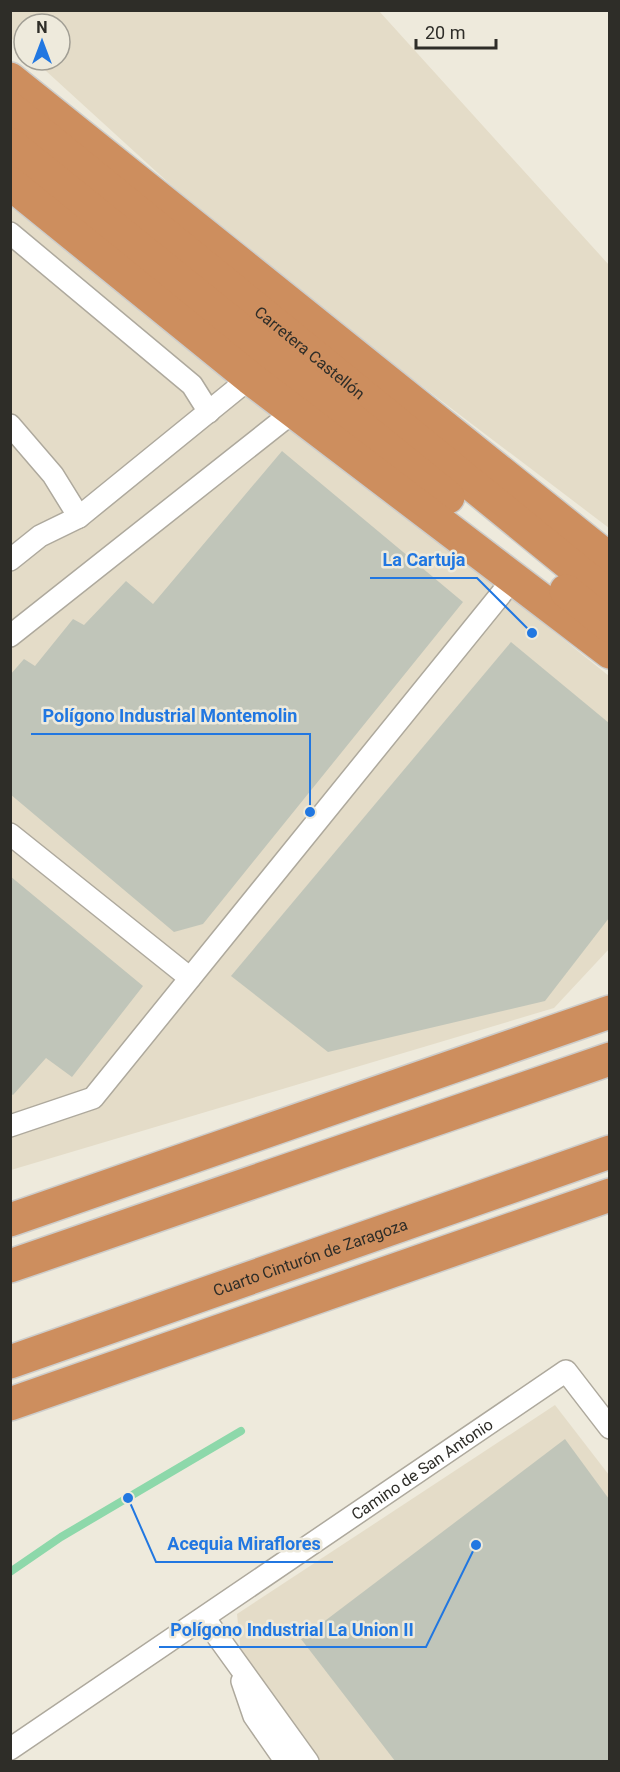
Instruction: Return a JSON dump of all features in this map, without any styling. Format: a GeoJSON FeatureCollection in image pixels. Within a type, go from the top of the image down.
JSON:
{"type":"FeatureCollection","features":[{"type":"Feature","properties":{"kind":"highway"},"geometry":{"type":"LineString","coordinates":[[10,79],[609,560]]}},
{"type":"Feature","properties":{"kind":"highway","name":"Carretera Castellón"},"geometry":{"type":"LineString","coordinates":[[10,108],[526,559],[609,597]]}},
{"type":"Feature","properties":{"kind":"highway","name":"Carretera Castellón"},"geometry":{"type":"LineString","coordinates":[[10,144],[609,626]]}},
{"type":"Feature","properties":{"kind":"highway"},"geometry":{"type":"LineString","coordinates":[[10,183],[293,412],[526,559],[609,652]]}},
{"type":"Feature","properties":{"kind":"highway"},"geometry":{"type":"LineString","coordinates":[[10,1220],[609,1012]]}},
{"type":"Feature","properties":{"kind":"highway"},"geometry":{"type":"LineString","coordinates":[[10,1266],[609,1059]]}},
{"type":"Feature","properties":{"kind":"highway","name":"Cuarto Cinturón de Zaragoza"},"geometry":{"type":"LineString","coordinates":[[10,1362],[609,1152]]}},
{"type":"Feature","properties":{"kind":"highway"},"geometry":{"type":"LineString","coordinates":[[10,1404],[609,1195]]}},
{"type":"Feature","properties":{"kind":"street"},"geometry":{"type":"LineString","coordinates":[[10,233],[192,385],[209,412]]}},
{"type":"Feature","properties":{"kind":"street"},"geometry":{"type":"LineString","coordinates":[[10,560],[40,536],[79,517],[250,378]]}},
{"type":"Feature","properties":{"kind":"street"},"geometry":{"type":"LineString","coordinates":[[10,636],[293,412]]}},
{"type":"Feature","properties":{"kind":"street"},"geometry":{"type":"LineString","coordinates":[[10,425],[52,475],[79,517]]}},
{"type":"Feature","properties":{"kind":"street"},"geometry":{"type":"LineString","coordinates":[[10,1126],[93,1098],[526,559]]}},
{"type":"Feature","properties":{"kind":"street"},"geometry":{"type":"LineString","coordinates":[[10,834],[190,978]]}},
{"type":"Feature","properties":{"kind":"street","name":"Camino de San Antonio"},"geometry":{"type":"LineString","coordinates":[[10,1749],[205,1619],[566,1371],[609,1428]]}},
{"type":"Feature","properties":{"kind":"street"},"geometry":{"type":"LineString","coordinates":[[205,1619],[308,1761]]}},
{"type":"Feature","properties":{"kind":"street"},"geometry":{"type":"LineString","coordinates":[[235,1660],[254,1716],[286,1761]]}},
{"type":"Feature","properties":{"kind":"shaded area"},"geometry":{"type":"Polygon","coordinates":[[[10,11],[379,11],[609,265],[609,528],[240,248],[47,72],[72,72],[72,12],[12,12],[11,38],[10,11]]]}},
{"type":"Feature","properties":{"kind":"shaded area"},"geometry":{"type":"Polygon","coordinates":[[[10,194],[609,676],[609,949],[554,1008],[11,1170],[10,194]]]}},
{"type":"Feature","properties":{"kind":"shaded area"},"geometry":{"type":"Polygon","coordinates":[[[555,1405],[609,1475],[609,1761],[276,1761],[248,1721],[237,1614],[555,1405]]]}},
{"type":"Feature","properties":{"kind":"building"},"geometry":{"type":"Polygon","coordinates":[[[282,451],[463,602],[203,924],[174,932],[10,794],[10,675],[24,659],[35,666],[73,619],[84,625],[126,581],[153,604],[282,451]]]}},
{"type":"Feature","properties":{"kind":"building"},"geometry":{"type":"Polygon","coordinates":[[[511,642],[609,723],[609,918],[545,1001],[328,1052],[231,976],[511,642]]]}},
{"type":"Feature","properties":{"kind":"building"},"geometry":{"type":"Polygon","coordinates":[[[10,876],[143,986],[72,1077],[46,1058],[13,1095],[10,1093],[10,876]]]}},
{"type":"Feature","properties":{"kind":"building"},"geometry":{"type":"Polygon","coordinates":[[[565,1439],[609,1499],[609,1761],[395,1761],[301,1639],[565,1439]]]}},
{"type":"Feature","properties":{"kind":"waterway"},"geometry":{"type":"LineString","coordinates":[[10,1572],[61,1537],[241,1431]]}},
{"type":"Feature","properties":{"kind":"place","name":"La Cartuja"},"geometry":{"type":"Point","coordinates":[532,633]}},
{"type":"Feature","properties":{"kind":"place","name":"Polígono Industrial Montemolin"},"geometry":{"type":"Point","coordinates":[310,812]}},
{"type":"Feature","properties":{"kind":"place","name":"Acequia Miraflores"},"geometry":{"type":"Point","coordinates":[128,1498]}},
{"type":"Feature","properties":{"kind":"place","name":"Polígono Industrial La Union II"},"geometry":{"type":"Point","coordinates":[476,1545]}}]}
